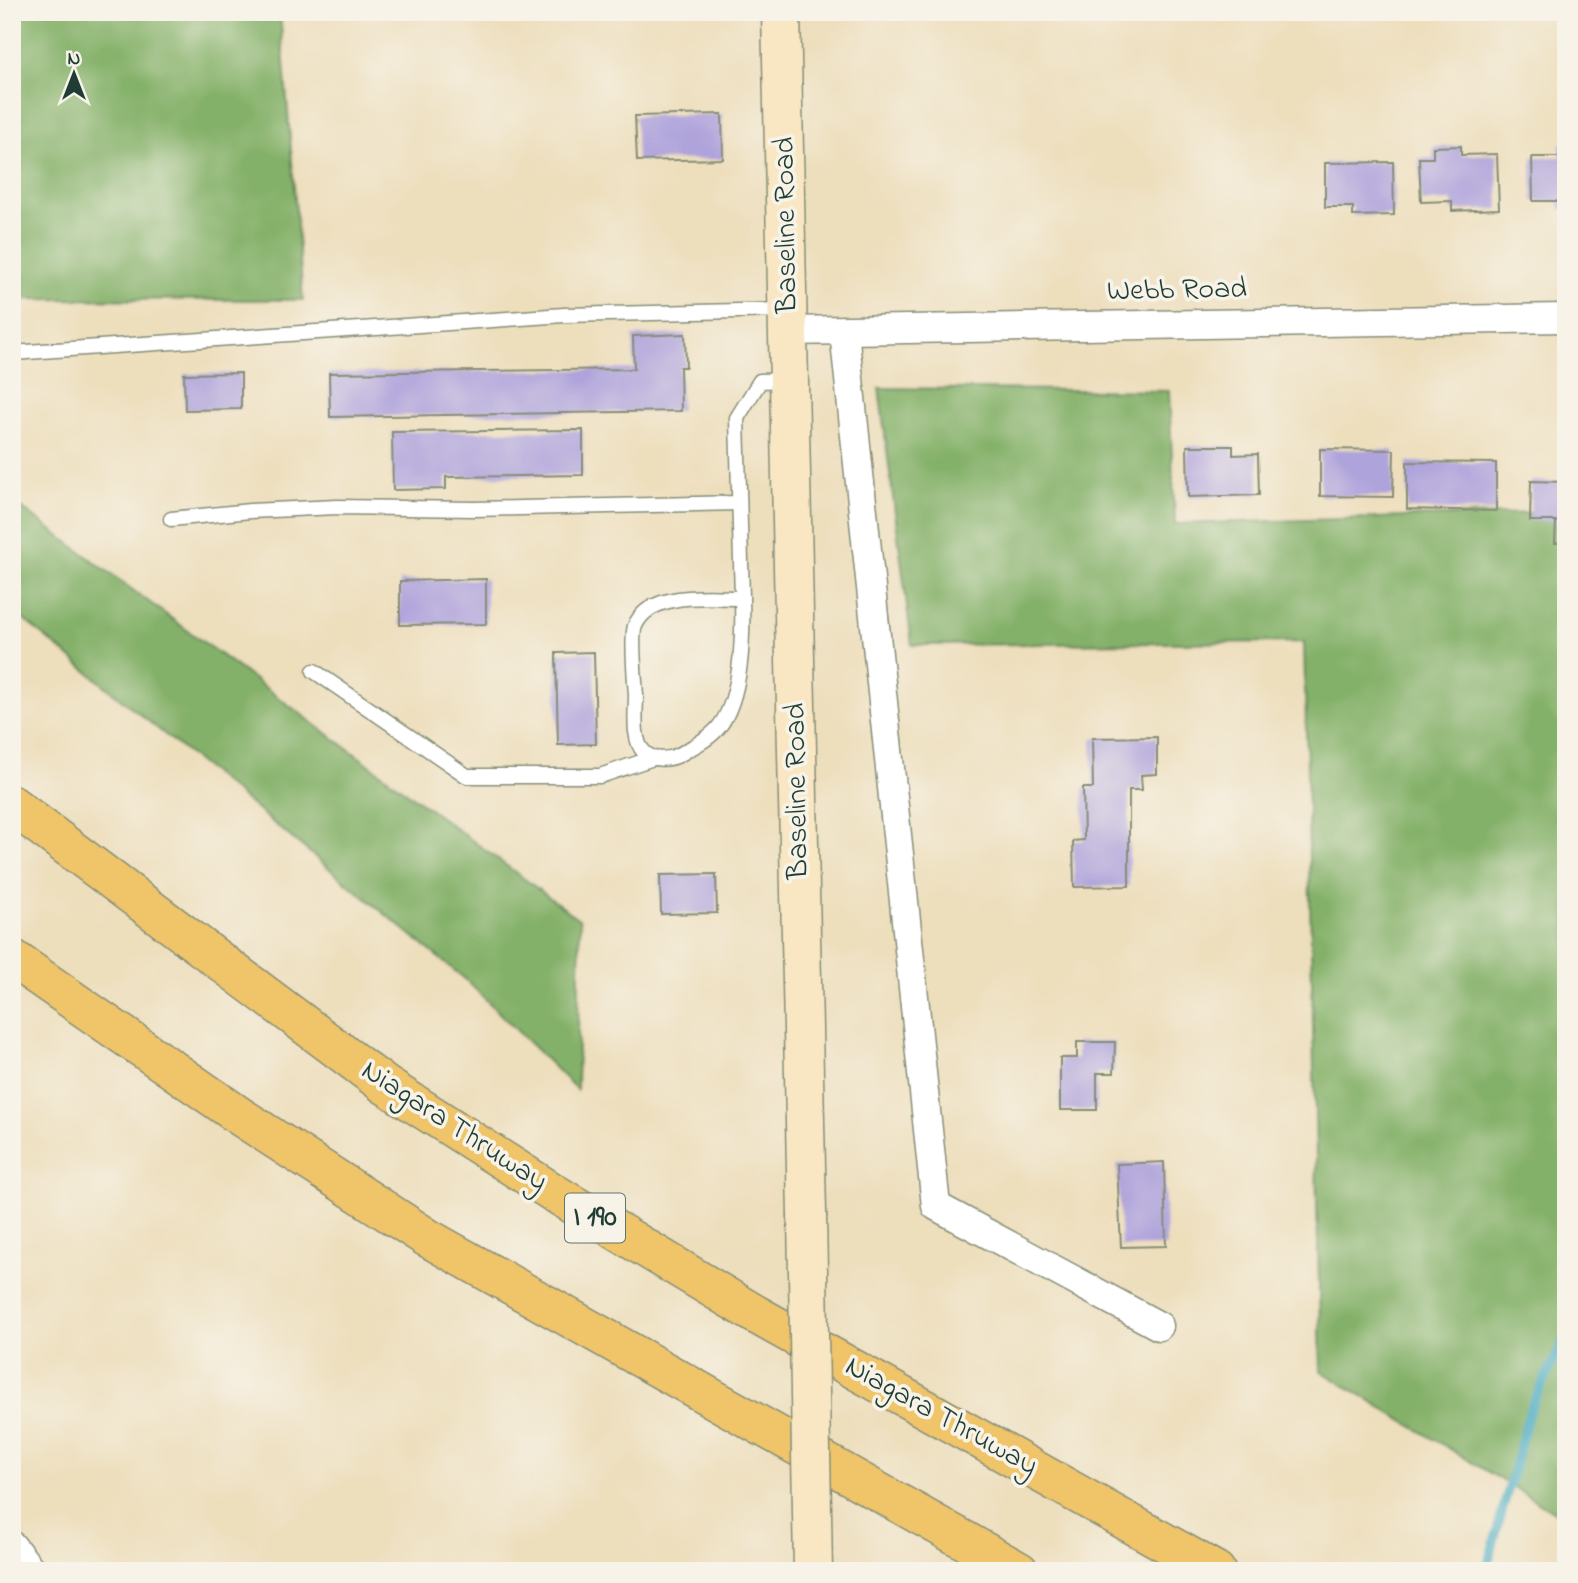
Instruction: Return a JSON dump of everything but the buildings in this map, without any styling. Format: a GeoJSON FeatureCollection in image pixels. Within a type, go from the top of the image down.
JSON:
{"type":"FeatureCollection","features":[{"type":"Feature","properties":{"kind":"highway","name":"Niagara Thruway"},"geometry":{"type":"LineString","coordinates":[[12,805],[385,1085],[543,1186],[755,1314],[1216,1571]]}},
{"type":"Feature","properties":{"kind":"highway"},"geometry":{"type":"LineString","coordinates":[[12,958],[230,1109],[426,1237],[1019,1571]]}},
{"type":"Feature","properties":{"kind":"street","name":"Baseline Road"},"geometry":{"type":"LineString","coordinates":[[781,12],[813,1571]]}},
{"type":"Feature","properties":{"kind":"street","name":"Webb Road"},"geometry":{"type":"LineString","coordinates":[[789,321],[844,331],[1566,318]]}},
{"type":"Feature","properties":{"kind":"street","name":"Baseline Road"},"geometry":{"type":"LineString","coordinates":[[844,331],[936,1206],[1159,1326]]}},
{"type":"Feature","properties":{"kind":"street"},"geometry":{"type":"LineString","coordinates":[[12,1546],[32,1571]]}},
{"type":"Feature","properties":{"kind":"lane"},"geometry":{"type":"LineString","coordinates":[[12,353],[564,314],[789,321]]}},
{"type":"Feature","properties":{"kind":"lane"},"geometry":{"type":"LineString","coordinates":[[314,671],[467,776],[600,776],[653,758],[672,758],[698,744],[718,728],[728,711],[737,680],[743,626],[737,418],[760,382],[789,380]]}},
{"type":"Feature","properties":{"kind":"lane"},"geometry":{"type":"LineString","coordinates":[[171,519],[250,511],[337,507],[474,509],[739,503]]}},
{"type":"Feature","properties":{"kind":"lane"},"geometry":{"type":"LineString","coordinates":[[653,758],[642,751],[637,733],[634,627],[648,608],[678,598],[742,598]]}},
{"type":"Feature","properties":{"kind":"green space"},"geometry":{"type":"Polygon","coordinates":[[[12,12],[280,12],[303,300],[12,299],[12,12]]]}},
{"type":"Feature","properties":{"kind":"green space"},"geometry":{"type":"Polygon","coordinates":[[[879,388],[1169,391],[1175,524],[1566,512],[1566,1519],[1321,1371],[1304,642],[912,645],[879,388]]]}},
{"type":"Feature","properties":{"kind":"green space"},"geometry":{"type":"Polygon","coordinates":[[[12,501],[580,920],[577,1090],[465,979],[12,610],[12,501]]]}},
{"type":"Feature","properties":{"kind":"waterway"},"geometry":{"type":"LineString","coordinates":[[1486,1571],[1530,1409],[1566,1336]]}}]}
